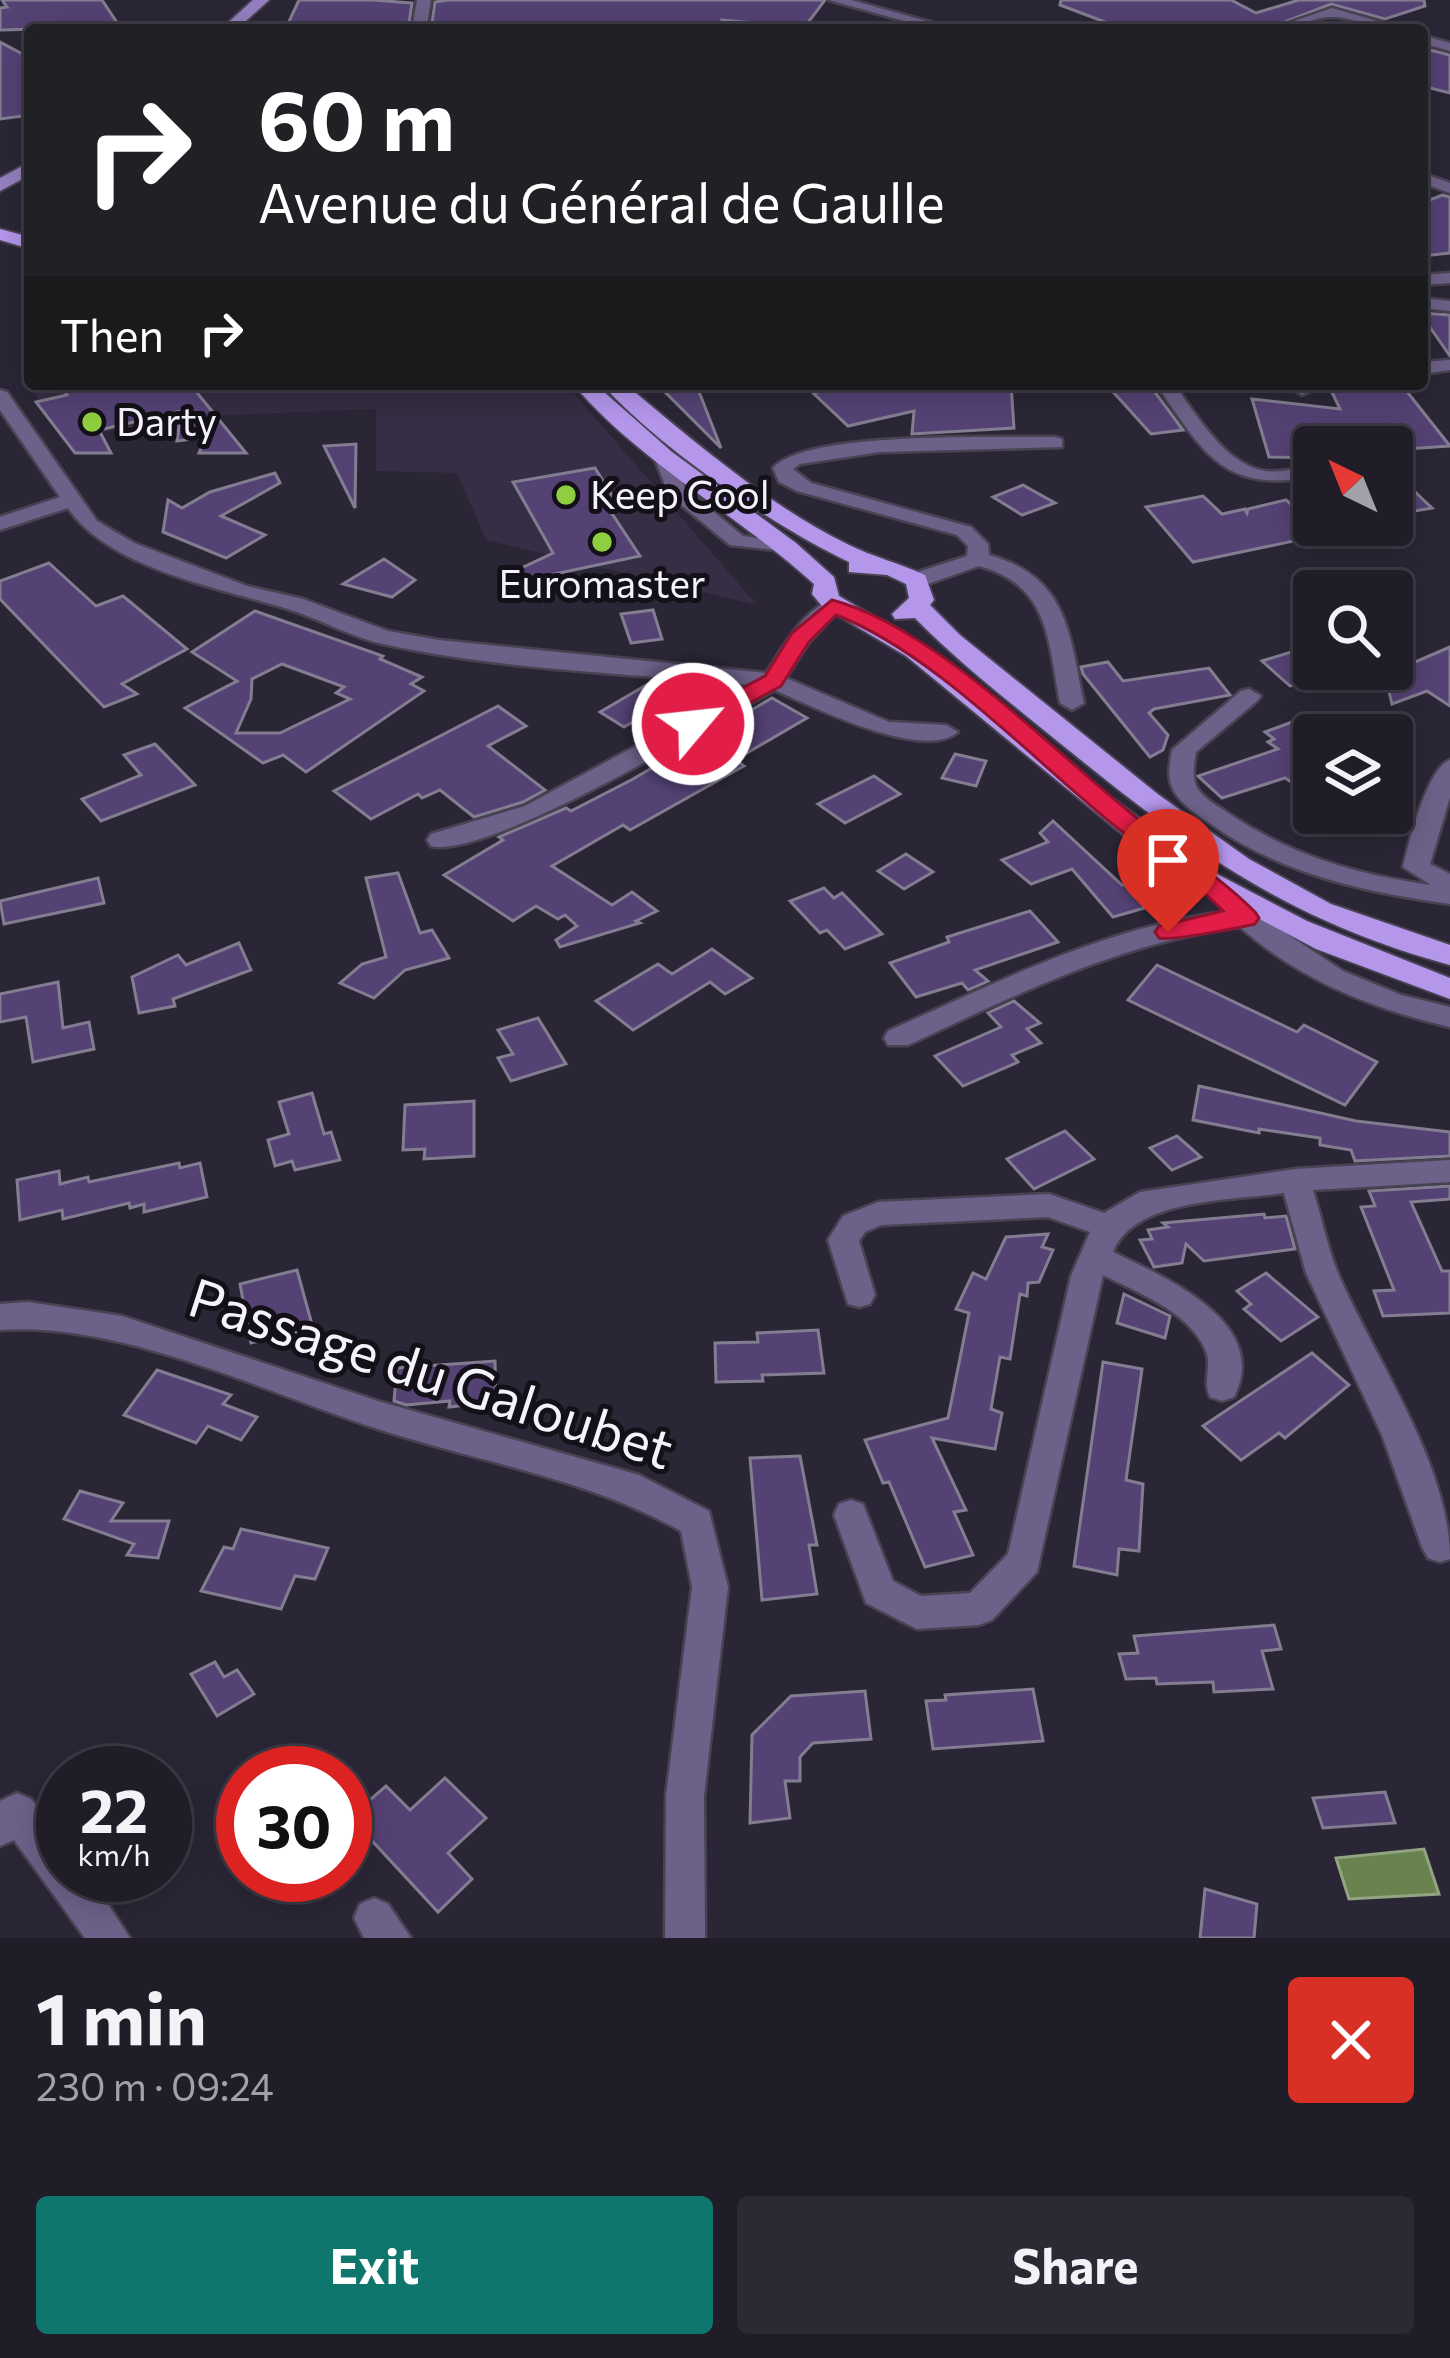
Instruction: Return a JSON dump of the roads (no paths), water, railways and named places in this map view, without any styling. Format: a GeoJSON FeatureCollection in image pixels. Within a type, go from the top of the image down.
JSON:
{"type":"FeatureCollection","features":[{"type":"Feature","properties":{"kind":"main road"},"geometry":{"type":"LineString","coordinates":[[590,390],[664,457],[788,548],[829,594],[890,632],[971,693],[1128,824],[1209,881],[1359,957],[1450,988]]}},
{"type":"Feature","properties":{"kind":"main road"},"geometry":{"type":"LineString","coordinates":[[620,390],[722,472],[832,548],[874,565],[917,593],[985,669],[1151,804],[1230,860],[1322,910],[1450,956]]}},
{"type":"Feature","properties":{"kind":"main road"},"geometry":{"type":"LineString","coordinates":[[829,594],[837,573],[874,565]]}},
{"type":"Feature","properties":{"kind":"main road"},"geometry":{"type":"LineString","coordinates":[[862,618],[884,618],[917,593]]}},
{"type":"Feature","properties":{"kind":"street"},"geometry":{"type":"LineString","coordinates":[[836,0],[929,24]]}},
{"type":"Feature","properties":{"kind":"street"},"geometry":{"type":"LineString","coordinates":[[233,24],[256,3]]}},
{"type":"Feature","properties":{"kind":"street"},"geometry":{"type":"LineString","coordinates":[[1294,24],[1332,12],[1373,24]]}},
{"type":"Feature","properties":{"kind":"street"},"geometry":{"type":"LineString","coordinates":[[1171,390],[1213,444],[1244,470],[1264,477],[1293,474]]}},
{"type":"Feature","properties":{"kind":"street"},"geometry":{"type":"LineString","coordinates":[[0,396],[90,525],[128,547],[240,591],[295,604],[383,637],[521,658],[773,681],[885,728],[946,733]]}},
{"type":"Feature","properties":{"kind":"street"},"geometry":{"type":"LineString","coordinates":[[977,559],[978,544],[964,531],[804,487],[786,478],[782,468],[794,459],[880,446],[1055,442]]}},
{"type":"Feature","properties":{"kind":"street"},"geometry":{"type":"LineString","coordinates":[[0,524],[71,500]]}},
{"type":"Feature","properties":{"kind":"street"},"geometry":{"type":"LineString","coordinates":[[917,593],[977,559],[1007,564],[1031,580],[1053,607],[1072,703]]}},
{"type":"Feature","properties":{"kind":"street"},"geometry":{"type":"LineString","coordinates":[[440,840],[534,811],[773,681],[829,594]]}},
{"type":"Feature","properties":{"kind":"street"},"geometry":{"type":"LineString","coordinates":[[1249,696],[1184,750],[1180,771],[1192,798],[1242,834],[1312,868],[1364,885],[1450,896]]}},
{"type":"Feature","properties":{"kind":"street"},"geometry":{"type":"LineString","coordinates":[[1450,767],[1424,831],[1416,867],[1450,884]]}},
{"type":"Feature","properties":{"kind":"street"},"geometry":{"type":"LineString","coordinates":[[1209,881],[1245,918],[1328,975],[1413,1010],[1450,1017]]}},
{"type":"Feature","properties":{"kind":"street"},"geometry":{"type":"LineString","coordinates":[[898,1038],[1092,954],[1207,921],[1245,918]]}},
{"type":"Feature","properties":{"kind":"street"},"geometry":{"type":"LineString","coordinates":[[1413,1010],[1450,1041]]}},
{"type":"Feature","properties":{"kind":"street"},"geometry":{"type":"LineString","coordinates":[[851,1515],[879,1592],[917,1613],[979,1609],[1024,1562],[1102,1242],[1140,1203],[1295,1180],[1450,1171]]}},
{"type":"Feature","properties":{"kind":"street"},"geometry":{"type":"LineString","coordinates":[[1295,1180],[1322,1273],[1399,1435],[1440,1547]]}},
{"type":"Feature","properties":{"kind":"street"},"geometry":{"type":"LineString","coordinates":[[859,1295],[843,1240],[854,1224],[878,1214],[1049,1205],[1210,1325],[1225,1358],[1222,1387]]}},
{"type":"Feature","properties":{"kind":"street","name":"Passage du Galoubet"},"geometry":{"type":"LineString","coordinates":[[0,1317],[28,1316],[122,1329],[381,1416],[639,1490],[697,1522],[710,1587],[685,1796],[685,1938]]}},
{"type":"Feature","properties":{"kind":"street"},"geometry":{"type":"LineString","coordinates":[[6,1809],[36,1844]]}},
{"type":"Feature","properties":{"kind":"street"},"geometry":{"type":"LineString","coordinates":[[83,1902],[110,1938]]}},
{"type":"Feature","properties":{"kind":"place","name":"Darty"},"geometry":{"type":"Point","coordinates":[92,422]}},
{"type":"Feature","properties":{"kind":"place","name":"Keep Cool"},"geometry":{"type":"Point","coordinates":[566,495]}},
{"type":"Feature","properties":{"kind":"place","name":"Euromaster"},"geometry":{"type":"Point","coordinates":[602,542]}}]}
